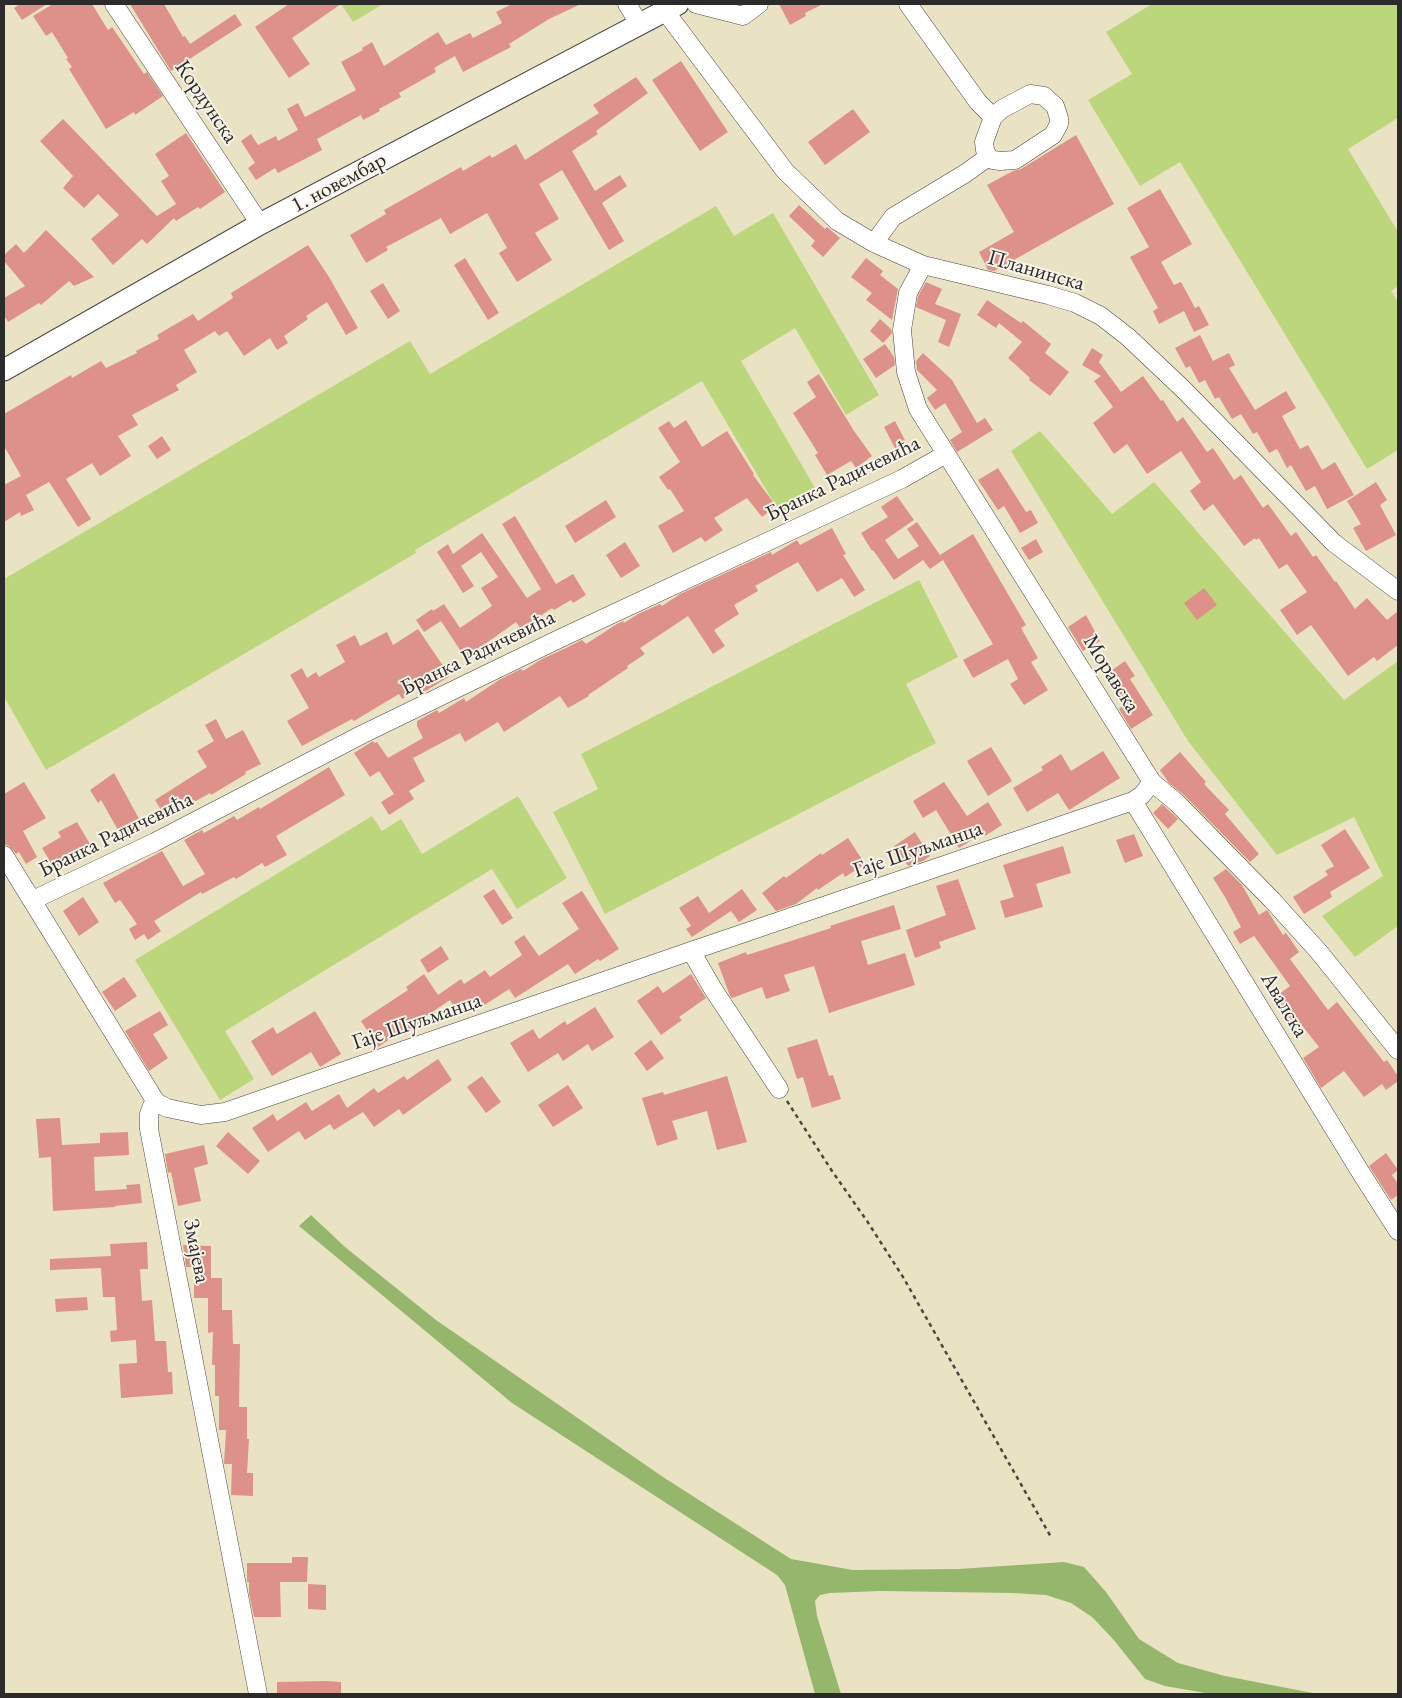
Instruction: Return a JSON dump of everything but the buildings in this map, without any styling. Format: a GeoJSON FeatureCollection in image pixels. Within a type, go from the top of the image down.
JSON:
{"type":"FeatureCollection","features":[{"type":"Feature","properties":{"kind":"main road","name":"1. новембар"},"geometry":{"type":"LineString","coordinates":[[4,370],[260,224],[671,7]]}},
{"type":"Feature","properties":{"kind":"street","name":"Кордунска"},"geometry":{"type":"LineString","coordinates":[[114,4],[260,224]]}},
{"type":"Feature","properties":{"kind":"street"},"geometry":{"type":"LineString","coordinates":[[627,4],[640,25]]}},
{"type":"Feature","properties":{"kind":"street"},"geometry":{"type":"LineString","coordinates":[[696,4],[743,16],[759,4]]}},
{"type":"Feature","properties":{"kind":"street"},"geometry":{"type":"LineString","coordinates":[[908,4],[978,102],[993,117]]}},
{"type":"Feature","properties":{"kind":"street","name":"Планинска"},"geometry":{"type":"LineString","coordinates":[[671,7],[691,46],[723,86],[785,171],[837,221],[874,243],[923,264],[1048,294],[1075,303],[1101,316],[1128,337],[1183,389],[1334,543],[1398,590]]}},
{"type":"Feature","properties":{"kind":"street"},"geometry":{"type":"LineString","coordinates":[[1030,94],[1037,94],[1050,100],[1055,106],[1058,111],[1059,124],[1053,136],[1015,160],[1000,161],[988,157],[985,150],[984,142],[993,117],[1002,109],[1030,94]]}},
{"type":"Feature","properties":{"kind":"street"},"geometry":{"type":"LineString","coordinates":[[874,243],[893,217],[966,173],[988,157]]}},
{"type":"Feature","properties":{"kind":"street","name":"Моравска"},"geometry":{"type":"LineString","coordinates":[[923,264],[908,293],[902,330],[906,372],[918,409],[1152,782],[1177,804],[1272,900],[1319,952],[1398,1050]]}},
{"type":"Feature","properties":{"kind":"street","name":"Бранка Радичевића"},"geometry":{"type":"LineString","coordinates":[[33,900],[147,846],[363,734],[561,638],[902,479],[946,454]]}},
{"type":"Feature","properties":{"kind":"street","name":"Гаје Шуљманца"},"geometry":{"type":"LineString","coordinates":[[156,1102],[167,1108],[200,1115],[225,1112],[1133,801],[1142,795],[1152,782]]}},
{"type":"Feature","properties":{"kind":"street","name":"Авалска"},"geometry":{"type":"LineString","coordinates":[[1133,801],[1398,1231]]}},
{"type":"Feature","properties":{"kind":"street"},"geometry":{"type":"LineString","coordinates":[[4,855],[156,1102]]}},
{"type":"Feature","properties":{"kind":"street"},"geometry":{"type":"LineString","coordinates":[[691,951],[713,989],[779,1089]]}},
{"type":"Feature","properties":{"kind":"street","name":"Змајева"},"geometry":{"type":"LineString","coordinates":[[156,1102],[149,1114],[149,1129],[258,1694]]}},
{"type":"Feature","properties":{"kind":"path"},"geometry":{"type":"LineString","coordinates":[[779,1089],[903,1277],[1051,1537]]}},
{"type":"Feature","properties":{"kind":"green space"},"geometry":{"type":"Polygon","coordinates":[[[341,4],[383,4],[353,22],[341,4]]]}},
{"type":"Feature","properties":{"kind":"green space"},"geometry":{"type":"Polygon","coordinates":[[[1152,4],[1398,4],[1398,118],[1348,149],[1398,232],[1398,286],[1391,291],[1398,302],[1398,450],[1367,469],[1180,162],[1140,186],[1088,100],[1132,74],[1106,32],[1152,4]]]}},
{"type":"Feature","properties":{"kind":"green space"},"geometry":{"type":"Polygon","coordinates":[[[716,206],[734,236],[773,213],[879,395],[846,415],[795,328],[741,361],[818,493],[781,515],[702,381],[415,550],[416,553],[46,770],[4,697],[4,579],[410,341],[430,374],[716,206]]]}},
{"type":"Feature","properties":{"kind":"green space"},"geometry":{"type":"Polygon","coordinates":[[[1040,431],[1112,514],[1154,482],[1344,700],[1398,661],[1398,926],[1355,957],[1322,916],[1383,876],[1354,817],[1277,855],[1188,741],[1011,451],[1040,431]]]}},
{"type":"Feature","properties":{"kind":"green space"},"geometry":{"type":"Polygon","coordinates":[[[919,580],[958,657],[906,684],[936,743],[605,914],[553,812],[598,789],[581,754],[919,580]]]}},
{"type":"Feature","properties":{"kind":"green space"},"geometry":{"type":"Polygon","coordinates":[[[518,796],[567,878],[517,909],[492,869],[225,1031],[254,1079],[220,1100],[135,960],[372,816],[382,831],[401,819],[422,854],[518,796]]]}},
{"type":"Feature","properties":{"kind":"green space"},"geometry":{"type":"Polygon","coordinates":[[[311,1215],[345,1247],[436,1320],[663,1477],[791,1559],[853,1570],[958,1569],[1064,1562],[1084,1567],[1106,1592],[1139,1639],[1178,1663],[1225,1676],[1318,1694],[1211,1694],[1165,1686],[1145,1679],[1113,1639],[1092,1617],[1071,1603],[1046,1595],[880,1591],[830,1593],[820,1595],[815,1601],[817,1616],[841,1694],[815,1694],[785,1585],[777,1575],[512,1403],[299,1226],[311,1215]]]}}]}
